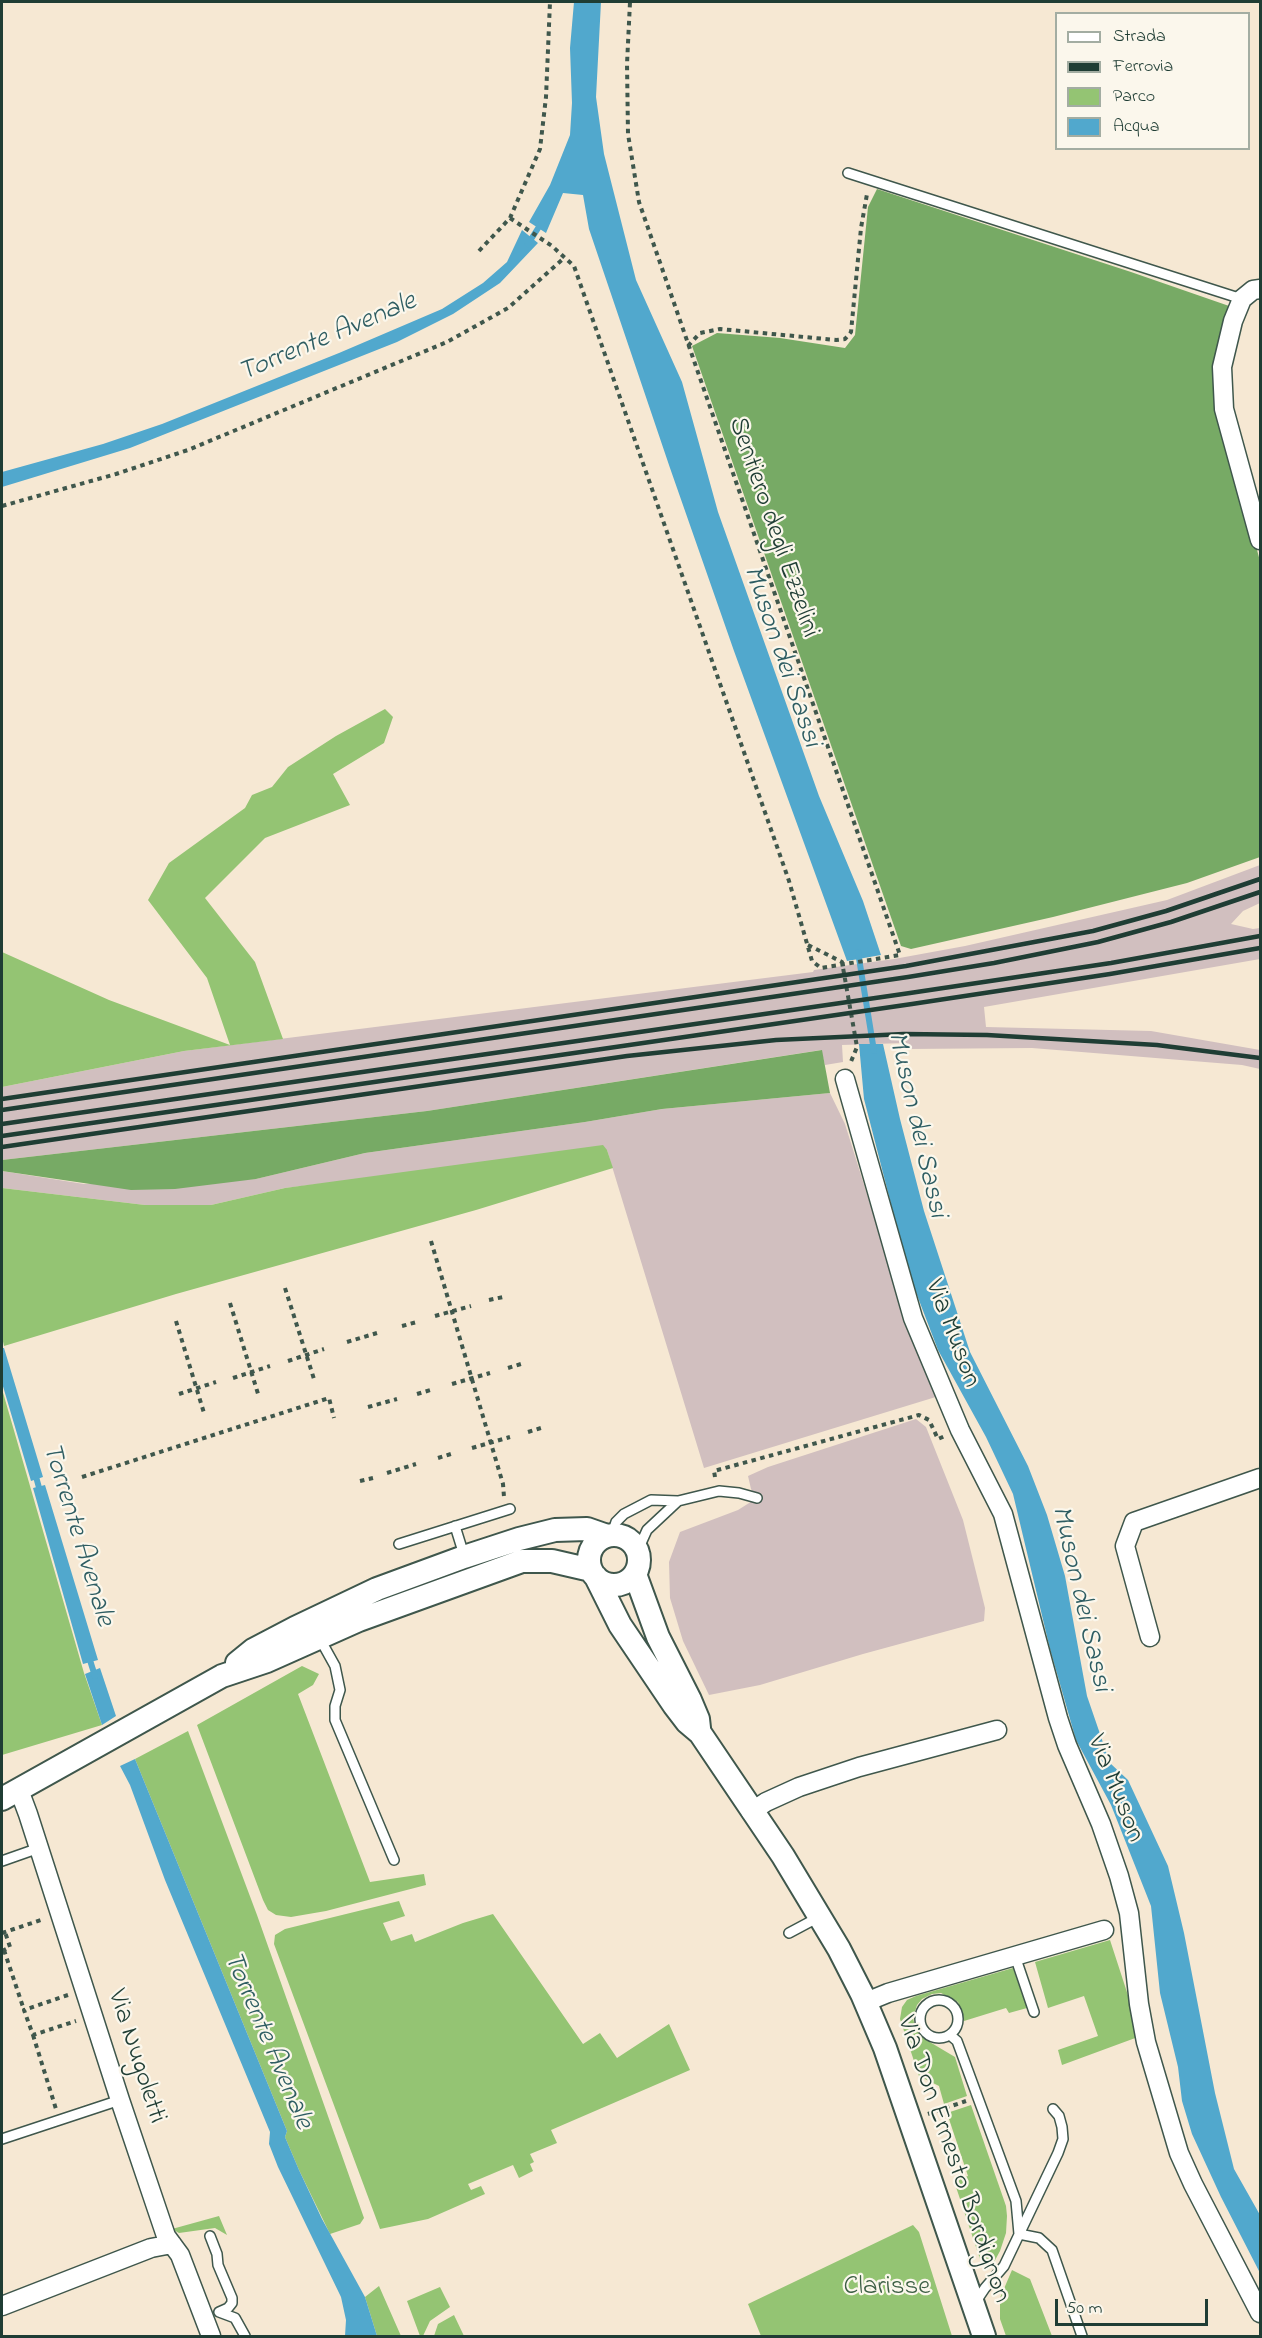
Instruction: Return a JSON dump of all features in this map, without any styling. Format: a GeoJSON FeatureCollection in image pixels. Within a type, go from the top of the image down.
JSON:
{"type":"FeatureCollection","features":[{"type":"Feature","properties":{"kind":"street"},"geometry":{"type":"LineString","coordinates":[[1260,289],[1253,290],[1242,299],[1233,321],[1222,367],[1224,409],[1260,540]]}},
{"type":"Feature","properties":{"kind":"street","name":"Via Muson"},"geometry":{"type":"LineString","coordinates":[[845,1079],[912,1318],[960,1430],[1003,1514],[1058,1718],[1067,1745],[1101,1824],[1119,1876],[1129,1913],[1139,2004],[1146,2042],[1179,2153],[1260,2313]]}},
{"type":"Feature","properties":{"kind":"street"},"geometry":{"type":"LineString","coordinates":[[1150,1637],[1125,1546],[1134,1522],[1260,1478]]}},
{"type":"Feature","properties":{"kind":"street"},"geometry":{"type":"LineString","coordinates":[[10,1794],[222,1676],[267,1661],[377,1589],[465,1557],[555,1530],[587,1529],[626,1537],[638,1550],[639,1565],[635,1574],[623,1584],[614,1586],[606,1584],[593,1574],[548,1560],[531,1551],[475,1565],[469,1563],[465,1557]]}},
{"type":"Feature","properties":{"kind":"street"},"geometry":{"type":"LineString","coordinates":[[609,1535],[596,1542],[591,1549],[589,1557],[593,1574],[615,1617],[638,1652],[681,1714],[700,1733]]}},
{"type":"Feature","properties":{"kind":"street"},"geometry":{"type":"LineString","coordinates":[[426,1595],[430,1586],[436,1581],[461,1569],[465,1557]]}},
{"type":"Feature","properties":{"kind":"street"},"geometry":{"type":"LineString","coordinates":[[315,1629],[426,1595],[522,1561],[548,1560]]}},
{"type":"Feature","properties":{"kind":"street"},"geometry":{"type":"LineString","coordinates":[[635,1574],[658,1636],[698,1719],[700,1733]]}},
{"type":"Feature","properties":{"kind":"street"},"geometry":{"type":"LineString","coordinates":[[751,1812],[766,1802],[799,1787],[849,1770],[997,1730]]}},
{"type":"Feature","properties":{"kind":"street","name":"Via Don Ernesto Bordignon"},"geometry":{"type":"LineString","coordinates":[[700,1733],[751,1812],[783,1856],[839,1949],[866,2002],[885,2048],[984,2337]]}},
{"type":"Feature","properties":{"kind":"street","name":"Via Nugoletti"},"geometry":{"type":"LineString","coordinates":[[10,1794],[39,1848],[166,2236],[180,2255],[211,2337]]}},
{"type":"Feature","properties":{"kind":"street","name":"Via Don Ernesto Bordignon"},"geometry":{"type":"LineString","coordinates":[[866,2002],[888,1993],[1104,1930]]}},
{"type":"Feature","properties":{"kind":"street"},"geometry":{"type":"LineString","coordinates":[[2,2306],[151,2248],[172,2244]]}},
{"type":"Feature","properties":{"kind":"lane"},"geometry":{"type":"LineString","coordinates":[[848,173],[869,182],[1242,299]]}},
{"type":"Feature","properties":{"kind":"lane"},"geometry":{"type":"LineString","coordinates":[[609,1535],[616,1522],[624,1514],[651,1500],[678,1501],[719,1491],[757,1498]]}},
{"type":"Feature","properties":{"kind":"lane"},"geometry":{"type":"LineString","coordinates":[[638,1550],[647,1530],[678,1501]]}},
{"type":"Feature","properties":{"kind":"lane"},"geometry":{"type":"LineString","coordinates":[[399,1544],[510,1509]]}},
{"type":"Feature","properties":{"kind":"lane"},"geometry":{"type":"LineString","coordinates":[[455,1526],[465,1557]]}},
{"type":"Feature","properties":{"kind":"lane"},"geometry":{"type":"LineString","coordinates":[[315,1629],[335,1666],[340,1690],[335,1706],[335,1720],[394,1860]]}},
{"type":"Feature","properties":{"kind":"lane"},"geometry":{"type":"LineString","coordinates":[[2,1861],[39,1848]]}},
{"type":"Feature","properties":{"kind":"lane"},"geometry":{"type":"LineString","coordinates":[[789,1933],[819,1917]]}},
{"type":"Feature","properties":{"kind":"lane"},"geometry":{"type":"LineString","coordinates":[[1015,1956],[1034,2012]]}},
{"type":"Feature","properties":{"kind":"lane"},"geometry":{"type":"LineString","coordinates":[[940,2000],[955,2010],[958,2021],[950,2035],[935,2038],[924,2031],[920,2019],[921,2013],[929,2003],[940,2000]]}},
{"type":"Feature","properties":{"kind":"lane"},"geometry":{"type":"LineString","coordinates":[[950,2035],[957,2041],[1016,2201],[1019,2234]]}},
{"type":"Feature","properties":{"kind":"lane"},"geometry":{"type":"LineString","coordinates":[[2,2139],[120,2100]]}},
{"type":"Feature","properties":{"kind":"lane"},"geometry":{"type":"LineString","coordinates":[[974,2305],[1004,2266],[1058,2153],[1063,2139],[1059,2116],[1053,2109]]}},
{"type":"Feature","properties":{"kind":"lane"},"geometry":{"type":"LineString","coordinates":[[1019,2234],[1039,2238],[1052,2250],[1082,2337]]}},
{"type":"Feature","properties":{"kind":"lane"},"geometry":{"type":"LineString","coordinates":[[210,2236],[218,2254],[218,2265],[232,2298],[232,2303],[228,2308],[219,2312],[235,2318],[245,2337]]}},
{"type":"Feature","properties":{"kind":"path"},"geometry":{"type":"LineString","coordinates":[[479,251],[512,219],[540,149],[546,97],[550,2]]}},
{"type":"Feature","properties":{"kind":"path","name":"Sentiero degli Ezzelini"},"geometry":{"type":"LineString","coordinates":[[512,219],[552,246],[574,266],[789,881],[812,961],[821,968],[900,955],[639,201],[628,134],[627,64],[630,2]]}},
{"type":"Feature","properties":{"kind":"path"},"geometry":{"type":"LineString","coordinates":[[688,346],[700,333],[720,329],[845,339],[851,332],[861,228],[869,182]]}},
{"type":"Feature","properties":{"kind":"path"},"geometry":{"type":"LineString","coordinates":[[2,506],[116,474],[188,450],[447,342],[508,308],[564,258]]}},
{"type":"Feature","properties":{"kind":"path"},"geometry":{"type":"LineString","coordinates":[[808,944],[842,962],[857,1047]]}},
{"type":"Feature","properties":{"kind":"path"},"geometry":{"type":"LineString","coordinates":[[431,1241],[503,1484]]}},
{"type":"Feature","properties":{"kind":"path"},"geometry":{"type":"LineString","coordinates":[[285,1288],[314,1379]]}},
{"type":"Feature","properties":{"kind":"path"},"geometry":{"type":"LineString","coordinates":[[489,1300],[503,1297]]}},
{"type":"Feature","properties":{"kind":"path"},"geometry":{"type":"LineString","coordinates":[[230,1304],[259,1397]]}},
{"type":"Feature","properties":{"kind":"path"},"geometry":{"type":"LineString","coordinates":[[435,1317],[471,1306]]}},
{"type":"Feature","properties":{"kind":"path"},"geometry":{"type":"LineString","coordinates":[[176,1321],[204,1413]]}},
{"type":"Feature","properties":{"kind":"path"},"geometry":{"type":"LineString","coordinates":[[402,1326],[417,1322]]}},
{"type":"Feature","properties":{"kind":"path"},"geometry":{"type":"LineString","coordinates":[[347,1342],[376,1333]]}},
{"type":"Feature","properties":{"kind":"path"},"geometry":{"type":"LineString","coordinates":[[288,1361],[324,1349]]}},
{"type":"Feature","properties":{"kind":"path"},"geometry":{"type":"LineString","coordinates":[[508,1368],[521,1364]]}},
{"type":"Feature","properties":{"kind":"path"},"geometry":{"type":"LineString","coordinates":[[233,1378],[270,1366]]}},
{"type":"Feature","properties":{"kind":"path"},"geometry":{"type":"LineString","coordinates":[[452,1384],[490,1373]]}},
{"type":"Feature","properties":{"kind":"path"},"geometry":{"type":"LineString","coordinates":[[179,1394],[216,1382]]}},
{"type":"Feature","properties":{"kind":"path"},"geometry":{"type":"LineString","coordinates":[[417,1394],[435,1389]]}},
{"type":"Feature","properties":{"kind":"path"},"geometry":{"type":"LineString","coordinates":[[82,1477],[329,1398],[334,1418]]}},
{"type":"Feature","properties":{"kind":"path"},"geometry":{"type":"LineString","coordinates":[[368,1407],[397,1399]]}},
{"type":"Feature","properties":{"kind":"path"},"geometry":{"type":"LineString","coordinates":[[719,1491],[714,1471],[919,1415],[929,1420],[938,1439],[960,1430]]}},
{"type":"Feature","properties":{"kind":"path"},"geometry":{"type":"LineString","coordinates":[[528,1432],[541,1428]]}},
{"type":"Feature","properties":{"kind":"path"},"geometry":{"type":"LineString","coordinates":[[472,1448],[510,1437]]}},
{"type":"Feature","properties":{"kind":"path"},"geometry":{"type":"LineString","coordinates":[[438,1458],[454,1453]]}},
{"type":"Feature","properties":{"kind":"path"},"geometry":{"type":"LineString","coordinates":[[387,1473],[416,1464]]}},
{"type":"Feature","properties":{"kind":"path"},"geometry":{"type":"LineString","coordinates":[[360,1481],[373,1478]]}},
{"type":"Feature","properties":{"kind":"path"},"geometry":{"type":"LineString","coordinates":[[48,1918],[3,1932],[10,1947],[2,1950],[33,2035],[57,2112]]}},
{"type":"Feature","properties":{"kind":"path"},"geometry":{"type":"LineString","coordinates":[[24,2010],[74,1993]]}},
{"type":"Feature","properties":{"kind":"path"},"geometry":{"type":"LineString","coordinates":[[33,2035],[82,2019]]}},
{"type":"Feature","properties":{"kind":"path"},"geometry":{"type":"LineString","coordinates":[[927,2115],[970,2100]]}},
{"type":"Feature","properties":{"kind":"shaded area"},"geometry":{"type":"Polygon","coordinates":[[[1260,865],[1260,903],[1243,911],[1231,924],[1253,929],[1260,928],[1260,959],[984,1007],[986,1027],[1151,1031],[1260,1050],[1260,1069],[1242,1065],[1032,1048],[907,1049],[905,1043],[842,1045],[843,1062],[825,1065],[821,1050],[427,1111],[2,1160],[2,1087],[184,1051],[813,972],[814,970],[894,959],[965,946],[1167,900],[1260,865]]]}},
{"type":"Feature","properties":{"kind":"shaded area"},"geometry":{"type":"Polygon","coordinates":[[[830,1093],[845,1124],[911,1335],[939,1396],[704,1468],[607,1150],[285,1188],[211,1205],[145,1205],[2,1188],[2,1171],[84,1184],[256,1179],[365,1153],[662,1109],[830,1093]]]}},
{"type":"Feature","properties":{"kind":"shaded area"},"geometry":{"type":"Polygon","coordinates":[[[916,1419],[926,1427],[963,1520],[985,1608],[984,1621],[760,1685],[709,1695],[683,1641],[670,1598],[669,1562],[680,1532],[738,1510],[757,1498],[751,1489],[748,1476],[768,1467],[916,1419]]]}},
{"type":"Feature","properties":{"kind":"green space"},"geometry":{"type":"Polygon","coordinates":[[[877,189],[1232,307],[1220,414],[1260,561],[1260,857],[1187,883],[1053,917],[911,949],[901,946],[692,346],[717,333],[780,338],[845,348],[855,335],[868,207],[877,189]]]}},
{"type":"Feature","properties":{"kind":"green space"},"geometry":{"type":"Polygon","coordinates":[[[385,709],[393,717],[384,743],[333,774],[350,805],[265,838],[205,898],[255,962],[283,1039],[184,1051],[2,1087],[2,952],[109,1000],[230,1045],[207,978],[148,900],[169,863],[245,808],[252,795],[272,787],[288,767],[336,736],[385,709]]]}},
{"type":"Feature","properties":{"kind":"green space"},"geometry":{"type":"Polygon","coordinates":[[[822,1050],[830,1093],[662,1109],[365,1153],[256,1179],[175,1189],[131,1190],[2,1171],[2,1160],[427,1111],[822,1050]]]}},
{"type":"Feature","properties":{"kind":"green space"},"geometry":{"type":"Polygon","coordinates":[[[603,1145],[613,1168],[476,1210],[176,1294],[4,1346],[2,1337],[2,1188],[145,1205],[211,1205],[285,1188],[603,1145]]]}},
{"type":"Feature","properties":{"kind":"green space"},"geometry":{"type":"Polygon","coordinates":[[[2,1389],[84,1673],[102,1725],[2,1755],[2,1389]]]}},
{"type":"Feature","properties":{"kind":"green space"},"geometry":{"type":"Polygon","coordinates":[[[302,1666],[319,1674],[313,1685],[298,1694],[370,1882],[424,1874],[426,1885],[326,1911],[291,1917],[276,1915],[268,1910],[197,1725],[302,1666]]]}},
{"type":"Feature","properties":{"kind":"green space"},"geometry":{"type":"Polygon","coordinates":[[[188,1731],[257,1915],[364,2218],[360,2224],[330,2234],[285,2137],[287,2131],[135,1759],[188,1731]]]}},
{"type":"Feature","properties":{"kind":"green space"},"geometry":{"type":"Polygon","coordinates":[[[399,1901],[405,1916],[383,1923],[391,1941],[412,1934],[415,1942],[493,1914],[583,2044],[600,2033],[617,2058],[669,2024],[690,2070],[551,2130],[557,2143],[530,2154],[534,2162],[530,2164],[533,2171],[519,2178],[513,2165],[468,2184],[471,2190],[481,2186],[485,2194],[428,2219],[380,2229],[274,1944],[275,1935],[285,1929],[399,1901]]]}},
{"type":"Feature","properties":{"kind":"green space"},"geometry":{"type":"Polygon","coordinates":[[[1110,1940],[1136,2020],[1138,2037],[1062,2065],[1058,2050],[1098,2036],[1084,1996],[1048,2008],[1035,1962],[1110,1940]]]}},
{"type":"Feature","properties":{"kind":"green space"},"geometry":{"type":"Polygon","coordinates":[[[1013,1968],[1027,2008],[1009,2013],[1006,2008],[964,2021],[958,2002],[941,1993],[922,1999],[917,2005],[913,2018],[916,2030],[923,2038],[955,2057],[967,2096],[944,2104],[939,2086],[919,2076],[900,2019],[902,2007],[907,2000],[916,1996],[1013,1968]]]}},
{"type":"Feature","properties":{"kind":"green space"},"geometry":{"type":"Polygon","coordinates":[[[971,2105],[1006,2206],[1006,2233],[1000,2251],[993,2264],[990,2265],[984,2264],[980,2259],[954,2181],[968,2176],[947,2113],[971,2105]]]}},
{"type":"Feature","properties":{"kind":"green space"},"geometry":{"type":"Polygon","coordinates":[[[219,2216],[227,2235],[215,2228],[179,2233],[172,2229],[219,2216]]]}},
{"type":"Feature","properties":{"kind":"green space","name":"Clarisse"},"geometry":{"type":"Polygon","coordinates":[[[913,2225],[919,2232],[952,2336],[761,2336],[748,2304],[913,2225]]]}},
{"type":"Feature","properties":{"kind":"green space"},"geometry":{"type":"Polygon","coordinates":[[[1012,2270],[1030,2279],[1052,2336],[1006,2336],[1000,2319],[1000,2298],[1012,2270]]]}},
{"type":"Feature","properties":{"kind":"green space"},"geometry":{"type":"Polygon","coordinates":[[[379,2286],[401,2336],[377,2336],[365,2297],[379,2286]]]}},
{"type":"Feature","properties":{"kind":"green space"},"geometry":{"type":"Polygon","coordinates":[[[440,2287],[450,2307],[430,2321],[423,2336],[420,2336],[407,2301],[440,2287]]]}},
{"type":"Feature","properties":{"kind":"green space"},"geometry":{"type":"Polygon","coordinates":[[[454,2315],[464,2336],[434,2336],[438,2324],[454,2315]]]}},
{"type":"Feature","properties":{"kind":"water"},"geometry":{"type":"Polygon","coordinates":[[[574,2],[601,2],[596,97],[604,154],[636,280],[682,382],[718,512],[819,796],[863,901],[881,955],[847,961],[670,468],[589,229],[583,195],[563,193],[546,233],[529,222],[550,185],[570,135],[572,103],[570,48],[574,2]]]}},
{"type":"Feature","properties":{"kind":"water"},"geometry":{"type":"Polygon","coordinates":[[[522,230],[538,243],[500,283],[453,314],[397,342],[130,448],[2,487],[2,472],[103,444],[162,424],[442,309],[483,283],[507,262],[522,230]]]}},
{"type":"Feature","properties":{"kind":"water"},"geometry":{"type":"Polygon","coordinates":[[[859,1044],[883,1044],[924,1211],[970,1352],[1028,1466],[1047,1515],[1065,1576],[1087,1696],[1110,1763],[1128,1780],[1168,1866],[1184,1933],[1215,2093],[1234,2169],[1260,2215],[1260,2273],[1192,2134],[1182,2101],[1178,2067],[1160,1993],[1151,1906],[1111,1805],[1076,1740],[1050,1649],[1013,1494],[986,1437],[938,1350],[909,1274],[864,1099],[859,1044]]]}},
{"type":"Feature","properties":{"kind":"water"},"geometry":{"type":"Polygon","coordinates":[[[2,1348],[4,1348],[43,1477],[31,1481],[2,1383],[2,1348]]]}},
{"type":"Feature","properties":{"kind":"water"},"geometry":{"type":"Polygon","coordinates":[[[45,1485],[98,1660],[83,1664],[33,1488],[45,1485]]]}},
{"type":"Feature","properties":{"kind":"water"},"geometry":{"type":"Polygon","coordinates":[[[100,1668],[116,1716],[102,1725],[85,1674],[100,1668]]]}},
{"type":"Feature","properties":{"kind":"water"},"geometry":{"type":"Polygon","coordinates":[[[135,1759],[287,2131],[285,2137],[322,2219],[365,2297],[377,2336],[345,2336],[346,2320],[341,2297],[278,2167],[269,2144],[270,2132],[165,1880],[130,1785],[120,1766],[135,1759]]]}},
{"type":"Feature","properties":{"kind":"waterway","name":"Torrente Avenale"},"geometry":{"type":"LineString","coordinates":[[528,244],[542,222]]}},
{"type":"Feature","properties":{"kind":"waterway","name":"Muson dei Sassi"},"geometry":{"type":"LineString","coordinates":[[858,952],[874,1051]]}},
{"type":"Feature","properties":{"kind":"waterway","name":"Torrente Avenale"},"geometry":{"type":"LineString","coordinates":[[35,1473],[41,1495]]}},
{"type":"Feature","properties":{"kind":"waterway","name":"Torrente Avenale"},"geometry":{"type":"LineString","coordinates":[[88,1654],[95,1676]]}},
{"type":"Feature","properties":{"kind":"railway"},"geometry":{"type":"LineString","coordinates":[[2,1099],[906,966],[1093,931],[1166,911],[1260,879]]}},
{"type":"Feature","properties":{"kind":"railway"},"geometry":{"type":"LineString","coordinates":[[2,1110],[994,963],[1098,942],[1171,922],[1260,892]]}},
{"type":"Feature","properties":{"kind":"railway"},"geometry":{"type":"LineString","coordinates":[[2,1124],[1111,963],[1260,936]]}},
{"type":"Feature","properties":{"kind":"railway"},"geometry":{"type":"LineString","coordinates":[[2,1136],[912,1004],[1110,974],[1260,948]]}},
{"type":"Feature","properties":{"kind":"railway"},"geometry":{"type":"LineString","coordinates":[[2,1147],[627,1056],[776,1040],[904,1034],[987,1035],[1157,1045],[1260,1058]]}}]}
